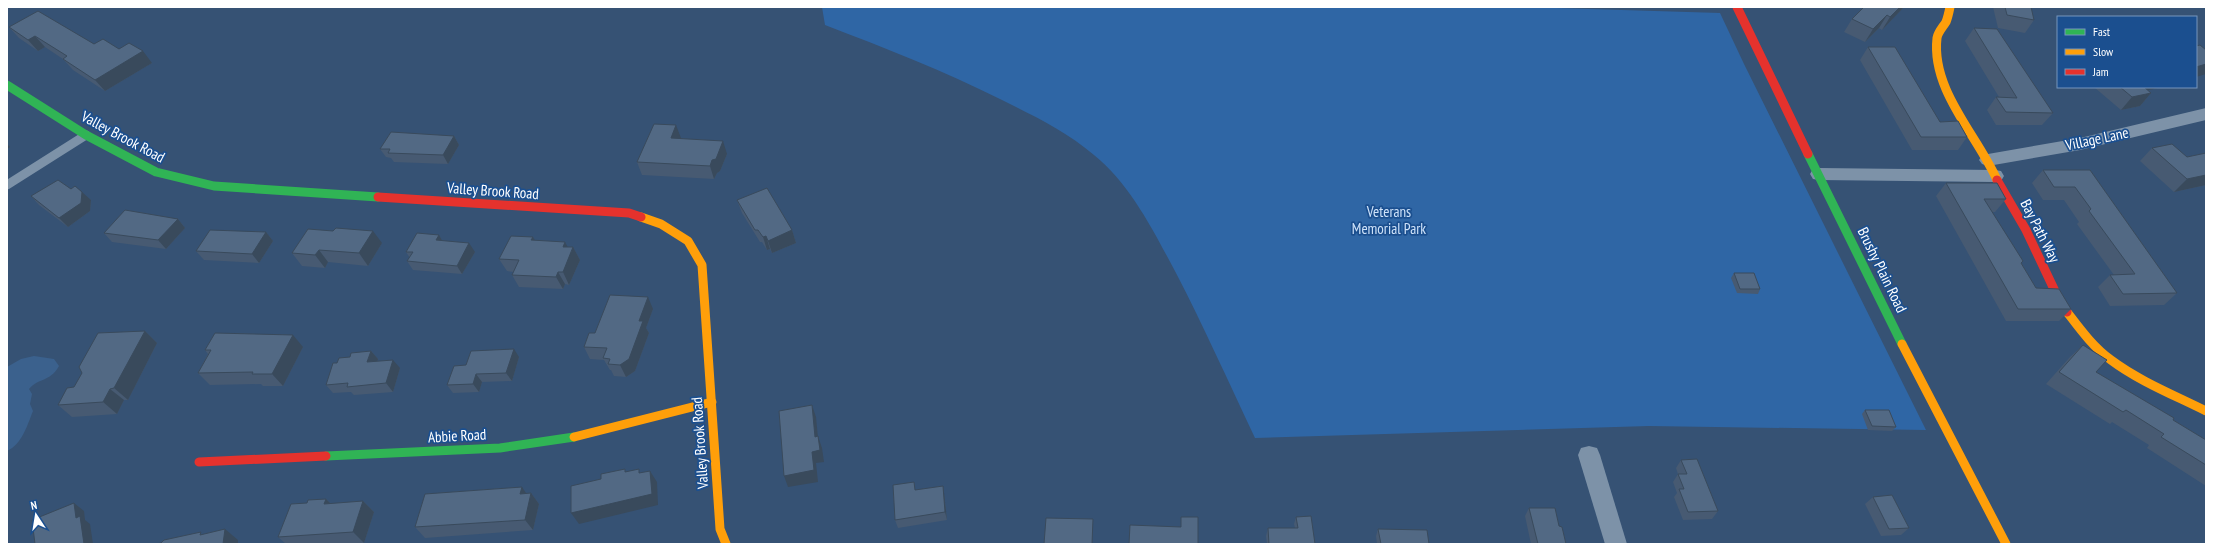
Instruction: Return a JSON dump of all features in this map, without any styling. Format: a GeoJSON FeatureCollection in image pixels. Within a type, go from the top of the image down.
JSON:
{"type":"FeatureCollection","features":[{"type":"Feature","properties":{"kind":"street","name":"Brushy Plain Road"},"geometry":{"type":"LineString","coordinates":[[1737,7],[1978,493],[2006,544]]}},
{"type":"Feature","properties":{"kind":"street","name":"Bay Path Way"},"geometry":{"type":"LineString","coordinates":[[1950,7],[1947,20],[1937,36],[1937,66],[1951,100],[2026,230],[2062,306],[2084,333],[2110,359],[2138,376],[2206,411]]}},
{"type":"Feature","properties":{"kind":"street","name":"Valley Brook Road"},"geometry":{"type":"LineString","coordinates":[[7,85],[86,135],[156,172],[214,186],[629,213],[661,224],[688,241],[702,265],[720,529],[726,544]]}},
{"type":"Feature","properties":{"kind":"street","name":"Village Lane"},"geometry":{"type":"LineString","coordinates":[[1819,174],[1991,168],[2080,144],[2206,114]]}},
{"type":"Feature","properties":{"kind":"street","name":"Abbie Road"},"geometry":{"type":"LineString","coordinates":[[199,462],[500,448],[564,439],[618,427],[712,402]]}},
{"type":"Feature","properties":{"kind":"street"},"geometry":{"type":"LineString","coordinates":[[1589,455],[1616,544]]}},
{"type":"Feature","properties":{"kind":"lane"},"geometry":{"type":"LineString","coordinates":[[7,185],[86,135]]}},
{"type":"Feature","properties":{"kind":"green space","name":"Veterans Memorial Park"},"geometry":{"type":"Polygon","coordinates":[[[822,7],[1520,7],[1720,13],[1926,430],[1649,426],[1255,438],[1196,314],[1159,241],[1141,210],[1119,180],[1107,167],[1083,146],[1050,124],[980,89],[892,51],[825,25],[822,7]]]}},
{"type":"Feature","properties":{"kind":"shaded area"},"geometry":{"type":"Polygon","coordinates":[[[34,356],[54,359],[59,366],[52,375],[36,383],[29,389],[32,394],[30,404],[33,411],[17,444],[7,451],[7,367],[21,359],[34,356]]]}},
{"type":"Feature","properties":{"kind":"building"},"geometry":{"type":"Polygon","coordinates":[[[1864,7],[1900,7],[1890,17],[1887,15],[1873,29],[1852,19],[1864,7]]]}},
{"type":"Feature","properties":{"kind":"building"},"geometry":{"type":"Polygon","coordinates":[[[2005,7],[2031,7],[2034,20],[2007,15],[2005,7]]]}},
{"type":"Feature","properties":{"kind":"building"},"geometry":{"type":"Polygon","coordinates":[[[38,11],[94,44],[103,39],[119,49],[129,43],[143,51],[95,80],[63,59],[67,56],[35,36],[28,40],[9,27],[38,11]]]}},
{"type":"Feature","properties":{"kind":"building"},"geometry":{"type":"Polygon","coordinates":[[[1974,28],[1997,29],[2053,113],[2006,112],[1996,97],[2017,98],[1974,28]]]}},
{"type":"Feature","properties":{"kind":"building"},"geometry":{"type":"Polygon","coordinates":[[[2200,45],[2206,50],[2206,64],[2197,67],[2197,46],[2200,45]]]}},
{"type":"Feature","properties":{"kind":"building"},"geometry":{"type":"Polygon","coordinates":[[[1868,47],[1895,47],[1940,122],[1958,121],[1967,137],[1921,137],[1868,47]]]}},
{"type":"Feature","properties":{"kind":"building"},"geometry":{"type":"Polygon","coordinates":[[[2121,88],[2145,88],[2151,93],[2132,97],[2121,88]]]}},
{"type":"Feature","properties":{"kind":"building"},"geometry":{"type":"Polygon","coordinates":[[[654,124],[676,125],[671,138],[723,141],[716,159],[712,160],[710,166],[637,162],[654,124]]]}},
{"type":"Feature","properties":{"kind":"building"},"geometry":{"type":"Polygon","coordinates":[[[391,132],[454,136],[443,155],[388,153],[390,149],[380,149],[391,132]]]}},
{"type":"Feature","properties":{"kind":"building"},"geometry":{"type":"Polygon","coordinates":[[[2172,144],[2187,157],[2206,153],[2206,175],[2187,179],[2152,148],[2172,144]]]}},
{"type":"Feature","properties":{"kind":"building"},"geometry":{"type":"Polygon","coordinates":[[[2043,170],[2090,170],[2177,293],[2123,294],[2110,275],[2135,274],[2089,211],[2091,209],[2075,187],[2054,187],[2043,170]]]}},
{"type":"Feature","properties":{"kind":"building"},"geometry":{"type":"Polygon","coordinates":[[[58,180],[71,189],[75,186],[82,192],[81,203],[59,218],[31,196],[58,180]]]}},
{"type":"Feature","properties":{"kind":"building"},"geometry":{"type":"Polygon","coordinates":[[[1946,183],[1997,183],[2006,199],[1984,199],[2023,261],[2021,263],[2036,288],[2059,289],[2071,309],[2018,309],[1946,183]]]}},
{"type":"Feature","properties":{"kind":"building"},"geometry":{"type":"Polygon","coordinates":[[[767,188],[792,230],[768,241],[766,236],[763,237],[758,230],[755,230],[737,200],[767,188]]]}},
{"type":"Feature","properties":{"kind":"building"},"geometry":{"type":"Polygon","coordinates":[[[125,210],[178,219],[158,240],[104,233],[125,210]]]}},
{"type":"Feature","properties":{"kind":"building"},"geometry":{"type":"Polygon","coordinates":[[[336,228],[373,231],[359,253],[319,250],[315,255],[292,253],[308,229],[333,231],[336,228]]]}},
{"type":"Feature","properties":{"kind":"building"},"geometry":{"type":"Polygon","coordinates":[[[210,230],[266,232],[252,254],[196,251],[210,230]]]}},
{"type":"Feature","properties":{"kind":"building"},"geometry":{"type":"Polygon","coordinates":[[[417,233],[439,235],[436,240],[469,243],[457,266],[407,261],[413,252],[406,252],[417,233]]]}},
{"type":"Feature","properties":{"kind":"building"},"geometry":{"type":"Polygon","coordinates":[[[511,236],[533,237],[531,240],[565,242],[563,247],[573,247],[563,272],[558,272],[556,277],[512,275],[519,260],[499,259],[511,236]]]}},
{"type":"Feature","properties":{"kind":"building"},"geometry":{"type":"Polygon","coordinates":[[[1734,273],[1754,273],[1760,289],[1740,289],[1734,273]]]}},
{"type":"Feature","properties":{"kind":"building"},"geometry":{"type":"Polygon","coordinates":[[[610,295],[648,297],[639,321],[643,321],[629,359],[620,365],[608,364],[610,359],[603,358],[607,348],[584,347],[589,333],[595,333],[610,295]]]}},
{"type":"Feature","properties":{"kind":"building"},"geometry":{"type":"Polygon","coordinates":[[[145,331],[114,388],[110,389],[103,402],[58,405],[67,388],[74,387],[82,373],[79,367],[98,333],[145,331]]]}},
{"type":"Feature","properties":{"kind":"building"},"geometry":{"type":"Polygon","coordinates":[[[215,333],[293,335],[272,374],[252,374],[253,372],[198,373],[211,350],[205,350],[215,333]]]}},
{"type":"Feature","properties":{"kind":"building"},"geometry":{"type":"Polygon","coordinates":[[[2083,345],[2107,360],[2096,372],[2174,418],[2173,420],[2206,440],[2206,465],[2161,437],[2164,434],[2126,410],[2123,412],[2059,372],[2083,345]]]}},
{"type":"Feature","properties":{"kind":"building"},"geometry":{"type":"Polygon","coordinates":[[[514,349],[506,373],[476,374],[473,384],[447,385],[454,366],[466,365],[471,351],[514,349]]]}},
{"type":"Feature","properties":{"kind":"building"},"geometry":{"type":"Polygon","coordinates":[[[371,351],[367,362],[393,360],[386,383],[347,387],[348,383],[326,385],[333,363],[337,363],[339,358],[350,357],[351,353],[371,351]]]}},
{"type":"Feature","properties":{"kind":"building"},"geometry":{"type":"Polygon","coordinates":[[[812,405],[815,437],[818,436],[820,450],[812,452],[814,470],[784,476],[779,411],[812,405]]]}},
{"type":"Feature","properties":{"kind":"building"},"geometry":{"type":"Polygon","coordinates":[[[1865,410],[1889,410],[1896,427],[1872,426],[1865,410]]]}},
{"type":"Feature","properties":{"kind":"building"},"geometry":{"type":"Polygon","coordinates":[[[1697,459],[1718,511],[1688,512],[1679,489],[1684,489],[1678,474],[1687,474],[1681,460],[1697,459]]]}},
{"type":"Feature","properties":{"kind":"building"},"geometry":{"type":"Polygon","coordinates":[[[625,469],[625,472],[639,469],[639,473],[650,471],[652,494],[571,513],[571,486],[601,479],[601,474],[625,469]]]}},
{"type":"Feature","properties":{"kind":"building"},"geometry":{"type":"Polygon","coordinates":[[[914,482],[915,490],[943,486],[945,512],[895,520],[893,485],[914,482]]]}},
{"type":"Feature","properties":{"kind":"building"},"geometry":{"type":"Polygon","coordinates":[[[522,487],[520,494],[531,493],[525,520],[415,527],[425,494],[522,487]]]}},
{"type":"Feature","properties":{"kind":"building"},"geometry":{"type":"Polygon","coordinates":[[[1892,495],[1909,528],[1889,529],[1873,497],[1892,495]]]}},
{"type":"Feature","properties":{"kind":"building"},"geometry":{"type":"Polygon","coordinates":[[[326,499],[324,504],[363,501],[353,532],[278,537],[291,504],[307,503],[308,500],[326,499]]]}},
{"type":"Feature","properties":{"kind":"building"},"geometry":{"type":"Polygon","coordinates":[[[74,503],[76,518],[80,516],[84,544],[35,544],[32,520],[74,503]]]}},
{"type":"Feature","properties":{"kind":"building"},"geometry":{"type":"Polygon","coordinates":[[[1529,508],[1555,508],[1559,526],[1562,527],[1566,544],[1538,544],[1529,508]]]}},
{"type":"Feature","properties":{"kind":"building"},"geometry":{"type":"Polygon","coordinates":[[[1311,516],[1315,544],[1269,544],[1268,528],[1298,528],[1296,517],[1311,516]]]}},
{"type":"Feature","properties":{"kind":"building"},"geometry":{"type":"Polygon","coordinates":[[[1181,517],[1198,517],[1198,544],[1129,544],[1130,525],[1181,527],[1181,517]]]}},
{"type":"Feature","properties":{"kind":"building"},"geometry":{"type":"Polygon","coordinates":[[[1046,518],[1093,519],[1092,544],[1044,544],[1046,518]]]}},
{"type":"Feature","properties":{"kind":"building"},"geometry":{"type":"Polygon","coordinates":[[[225,529],[223,544],[156,544],[161,543],[164,540],[201,532],[200,535],[225,529]]]}},
{"type":"Feature","properties":{"kind":"building"},"geometry":{"type":"Polygon","coordinates":[[[1378,529],[1427,530],[1429,544],[1381,544],[1378,529]]]}},
{"type":"Feature","properties":{"kind":"traffic: fast"},"geometry":{"type":"LineString","coordinates":[[7,85],[86,135],[156,172],[214,186],[378,197]]}},
{"type":"Feature","properties":{"kind":"traffic: fast"},"geometry":{"type":"LineString","coordinates":[[1808,154],[1902,344]]}},
{"type":"Feature","properties":{"kind":"traffic: fast"},"geometry":{"type":"LineString","coordinates":[[326,456],[500,448],[574,437]]}},
{"type":"Feature","properties":{"kind":"traffic: slow"},"geometry":{"type":"LineString","coordinates":[[1950,7],[1947,20],[1937,36],[1937,65],[1951,100],[1988,160],[1997,180]]}},
{"type":"Feature","properties":{"kind":"traffic: slow"},"geometry":{"type":"LineString","coordinates":[[641,217],[661,224],[688,241],[702,265],[720,529],[726,544]]}},
{"type":"Feature","properties":{"kind":"traffic: slow"},"geometry":{"type":"LineString","coordinates":[[2067,312],[2093,344],[2111,360],[2145,381],[2206,411]]}},
{"type":"Feature","properties":{"kind":"traffic: slow"},"geometry":{"type":"LineString","coordinates":[[1902,344],[2006,544]]}},
{"type":"Feature","properties":{"kind":"traffic: slow"},"geometry":{"type":"LineString","coordinates":[[574,437],[712,402]]}},
{"type":"Feature","properties":{"kind":"traffic: jam"},"geometry":{"type":"LineString","coordinates":[[1737,7],[1808,154]]}},
{"type":"Feature","properties":{"kind":"traffic: jam"},"geometry":{"type":"LineString","coordinates":[[1997,180],[2026,230],[2062,306],[2067,312]]}},
{"type":"Feature","properties":{"kind":"traffic: jam"},"geometry":{"type":"LineString","coordinates":[[378,197],[629,213],[641,217]]}},
{"type":"Feature","properties":{"kind":"traffic: jam"},"geometry":{"type":"LineString","coordinates":[[199,462],[326,456]]}}]}
